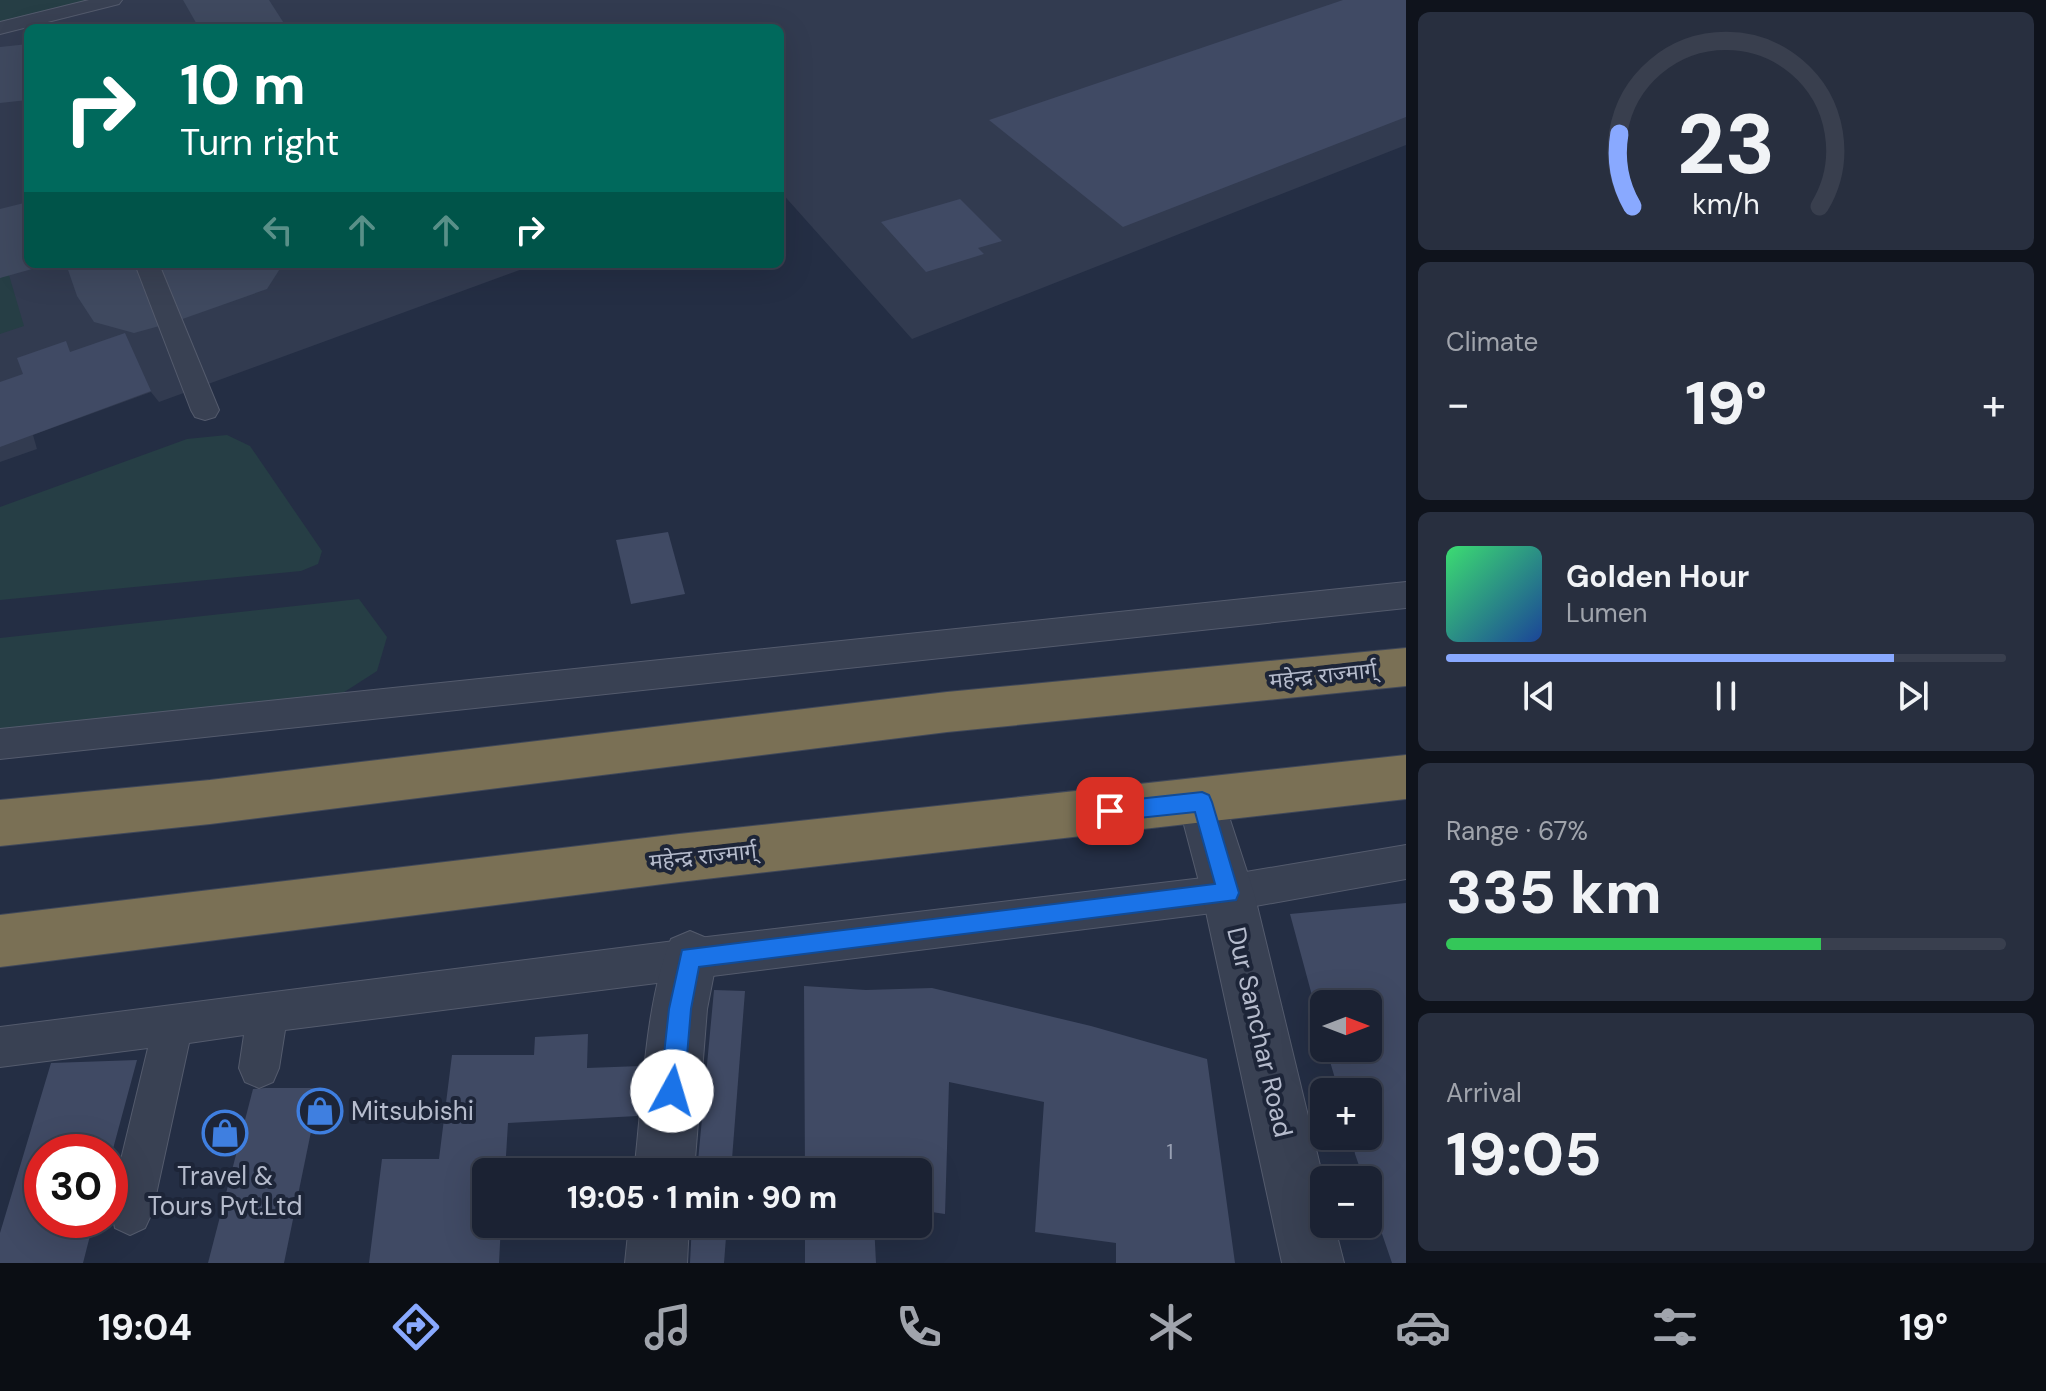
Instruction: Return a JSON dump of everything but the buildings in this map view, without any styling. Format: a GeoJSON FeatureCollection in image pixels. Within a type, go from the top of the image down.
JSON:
{"type":"FeatureCollection","features":[{"type":"Feature","properties":{"kind":"highway","name":"महेन्द्र राज्मार्ग्"},"geometry":{"type":"LineString","coordinates":[[0,823],[210,802],[947,712],[1406,667]]}},
{"type":"Feature","properties":{"kind":"highway","name":"महेन्द्र राज्मार्ग्"},"geometry":{"type":"LineString","coordinates":[[0,941],[679,858],[1406,777]]}},
{"type":"Feature","properties":{"kind":"street","name":"Dur Sanchar Road"},"geometry":{"type":"LineString","coordinates":[[1202,802],[1228,893],[1313,1263]]}},
{"type":"Feature","properties":{"kind":"street"},"geometry":{"type":"LineString","coordinates":[[665,1158],[680,1009],[690,958]]}},
{"type":"Feature","properties":{"kind":"street"},"geometry":{"type":"LineString","coordinates":[[656,1263],[658,1238]]}},
{"type":"Feature","properties":{"kind":"lane"},"geometry":{"type":"LineString","coordinates":[[0,28],[112,0]]}},
{"type":"Feature","properties":{"kind":"lane"},"geometry":{"type":"LineString","coordinates":[[148,268],[181,379],[205,410]]}},
{"type":"Feature","properties":{"kind":"lane"},"geometry":{"type":"LineString","coordinates":[[0,744],[1406,595]]}},
{"type":"Feature","properties":{"kind":"lane"},"geometry":{"type":"LineString","coordinates":[[0,1047],[690,958],[1228,893],[1406,862]]}},
{"type":"Feature","properties":{"kind":"lane"},"geometry":{"type":"LineString","coordinates":[[259,1068],[268,1012]]}},
{"type":"Feature","properties":{"kind":"lane"},"geometry":{"type":"LineString","coordinates":[[130,1213],[173,1025]]}},
{"type":"Feature","properties":{"kind":"shaded area"},"geometry":{"type":"Polygon","coordinates":[[[0,0],[1406,0],[1406,145],[912,339],[784,195],[784,24],[24,24],[24,268],[525,268],[159,402],[151,392],[33,435],[37,449],[0,462],[0,0]]]}},
{"type":"Feature","properties":{"kind":"shaded area"},"geometry":{"type":"Polygon","coordinates":[[[0,0],[94,0],[0,23],[0,0]]]}},
{"type":"Feature","properties":{"kind":"shaded area"},"geometry":{"type":"Polygon","coordinates":[[[4,258],[24,326],[0,334],[0,259],[4,258]]]}},
{"type":"Feature","properties":{"kind":"shaded area"},"geometry":{"type":"Polygon","coordinates":[[[74,268],[107,268],[118,295],[88,305],[74,268]]]}},
{"type":"Feature","properties":{"kind":"shaded area"},"geometry":{"type":"Polygon","coordinates":[[[227,435],[250,446],[322,551],[318,564],[301,571],[0,600],[0,507],[187,439],[227,435]]]}},
{"type":"Feature","properties":{"kind":"shaded area"},"geometry":{"type":"Polygon","coordinates":[[[359,599],[387,637],[377,671],[335,698],[0,733],[0,638],[359,599]]]}},
{"type":"Feature","properties":{"kind":"taxiway"},"geometry":{"type":"LineString","coordinates":[[226,0],[241,24]]}},
{"type":"Feature","properties":{"kind":"taxiway"},"geometry":{"type":"LineString","coordinates":[[0,75],[24,72]]}},
{"type":"Feature","properties":{"kind":"taxiway"},"geometry":{"type":"LineString","coordinates":[[0,244],[24,236]]}},
{"type":"Feature","properties":{"kind":"taxiway"},"geometry":{"type":"LineString","coordinates":[[123,268],[134,296],[216,268]]}},
{"type":"Feature","properties":{"kind":"place","name":"Mitsubishi"},"geometry":{"type":"Point","coordinates":[320,1111]}},
{"type":"Feature","properties":{"kind":"place","name":"Travel & Tours Pvt.Ltd"},"geometry":{"type":"Point","coordinates":[225,1133]}},
{"type":"Feature","properties":{"kind":"route"},"geometry":{"type":"LineString","coordinates":[[672,1091],[680,1009],[690,958],[1228,893],[1202,802],[1110,811]]}}]}
